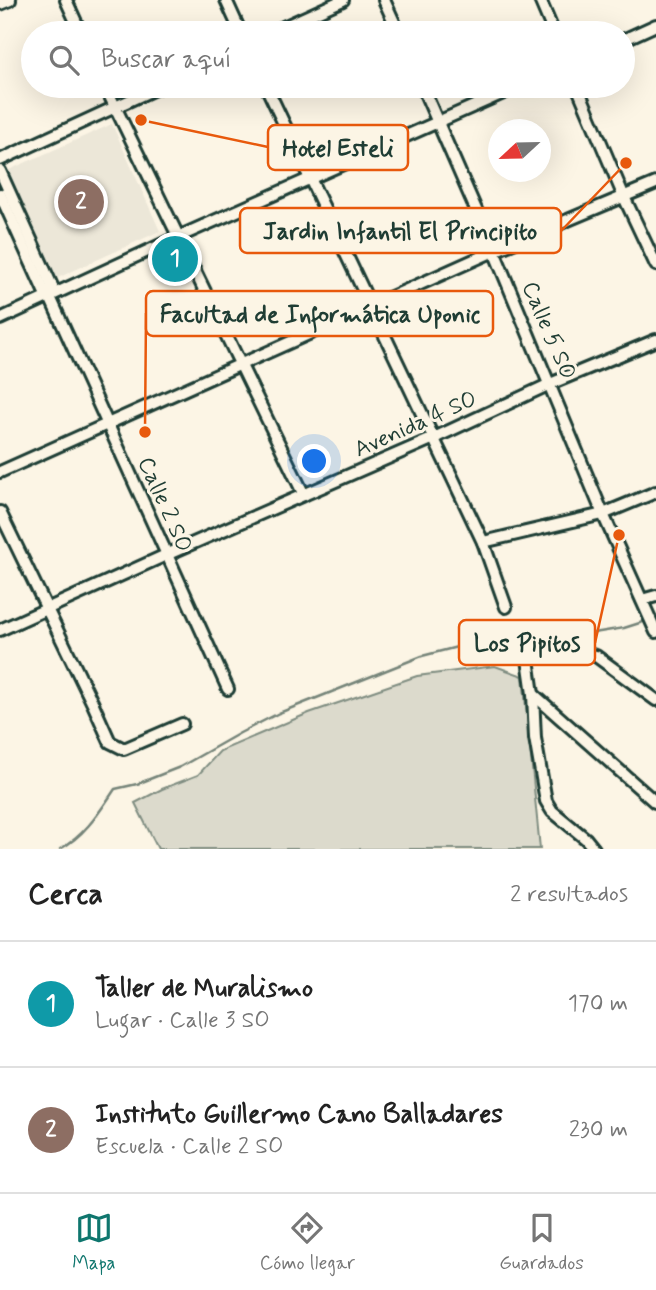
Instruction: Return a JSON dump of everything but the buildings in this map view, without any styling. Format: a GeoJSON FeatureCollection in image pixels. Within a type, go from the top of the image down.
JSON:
{"type":"FeatureCollection","features":[{"type":"Feature","properties":{"kind":"street"},"geometry":{"type":"LineString","coordinates":[[0,4],[10,0]]}},
{"type":"Feature","properties":{"kind":"street"},"geometry":{"type":"LineString","coordinates":[[66,0],[76,21]]}},
{"type":"Feature","properties":{"kind":"street"},"geometry":{"type":"LineString","coordinates":[[226,0],[236,21]]}},
{"type":"Feature","properties":{"kind":"street"},"geometry":{"type":"LineString","coordinates":[[297,21],[343,0]]}},
{"type":"Feature","properties":{"kind":"street"},"geometry":{"type":"LineString","coordinates":[[384,0],[394,21]]}},
{"type":"Feature","properties":{"kind":"street"},"geometry":{"type":"LineString","coordinates":[[540,0],[549,21]]}},
{"type":"Feature","properties":{"kind":"street"},"geometry":{"type":"LineString","coordinates":[[635,35],[656,25]]}},
{"type":"Feature","properties":{"kind":"street"},"geometry":{"type":"LineString","coordinates":[[110,98],[304,495]]}},
{"type":"Feature","properties":{"kind":"street"},"geometry":{"type":"LineString","coordinates":[[0,160],[136,98]]}},
{"type":"Feature","properties":{"kind":"street"},"geometry":{"type":"LineString","coordinates":[[272,98],[482,542],[506,607]]}},
{"type":"Feature","properties":{"kind":"street","name":"Calle 5 SO"},"geometry":{"type":"LineString","coordinates":[[427,98],[603,514],[655,629]]}},
{"type":"Feature","properties":{"kind":"street"},"geometry":{"type":"LineString","coordinates":[[0,319],[492,98]]}},
{"type":"Feature","properties":{"kind":"street"},"geometry":{"type":"LineString","coordinates":[[582,98],[656,265]]}},
{"type":"Feature","properties":{"kind":"street","name":"Calle 2 SO"},"geometry":{"type":"LineString","coordinates":[[0,171],[52,286],[50,297]]}},
{"type":"Feature","properties":{"kind":"street"},"geometry":{"type":"LineString","coordinates":[[0,472],[494,251],[656,183]]}},
{"type":"Feature","properties":{"kind":"street","name":"Calle 2 SO"},"geometry":{"type":"LineString","coordinates":[[0,194],[44,291],[50,297],[228,689]]}},
{"type":"Feature","properties":{"kind":"street","name":"Avenida 4 SO"},"geometry":{"type":"LineString","coordinates":[[0,630],[550,384],[656,340]]}},
{"type":"Feature","properties":{"kind":"street"},"geometry":{"type":"LineString","coordinates":[[482,542],[603,514],[656,492]]}},
{"type":"Feature","properties":{"kind":"street"},"geometry":{"type":"LineString","coordinates":[[0,512],[110,742],[124,749],[181,724]]}},
{"type":"Feature","properties":{"kind":"street"},"geometry":{"type":"LineString","coordinates":[[642,600],[656,596]]}},
{"type":"Feature","properties":{"kind":"street"},"geometry":{"type":"LineString","coordinates":[[594,849],[552,811],[546,800],[535,738],[527,652],[539,648],[571,650],[596,656],[656,700]]}},
{"type":"Feature","properties":{"kind":"street"},"geometry":{"type":"LineString","coordinates":[[533,694],[655,802]]}},
{"type":"Feature","properties":{"kind":"shaded area"},"geometry":{"type":"Polygon","coordinates":[[[112,124],[160,231],[51,281],[2,173],[112,124]]]}},
{"type":"Feature","properties":{"kind":"shaded area"},"geometry":{"type":"Polygon","coordinates":[[[495,666],[523,676],[540,849],[158,849],[135,803],[198,775],[220,751],[309,713],[417,676],[495,666]]]}},
{"type":"Feature","properties":{"kind":"waterway"},"geometry":{"type":"LineString","coordinates":[[60,849],[84,830],[115,789],[137,784],[180,767],[279,713],[422,656],[465,645],[551,640],[624,628],[646,621]]}},
{"type":"Feature","properties":{"kind":"place","name":"Hotel Esteli"},"geometry":{"type":"Point","coordinates":[141,120]}},
{"type":"Feature","properties":{"kind":"place","name":"Jardin Infantil El Principito"},"geometry":{"type":"Point","coordinates":[626,163]}},
{"type":"Feature","properties":{"kind":"place","name":"Instituto Guillermo Cano Balladares"},"geometry":{"type":"Point","coordinates":[81,202]}},
{"type":"Feature","properties":{"kind":"place","name":"Taller de Muralismo"},"geometry":{"type":"Point","coordinates":[175,259]}},
{"type":"Feature","properties":{"kind":"place","name":"Facultad de Informática Uponic"},"geometry":{"type":"Point","coordinates":[145,432]}},
{"type":"Feature","properties":{"kind":"place","name":"Los Pipitos"},"geometry":{"type":"Point","coordinates":[619,535]}}]}
